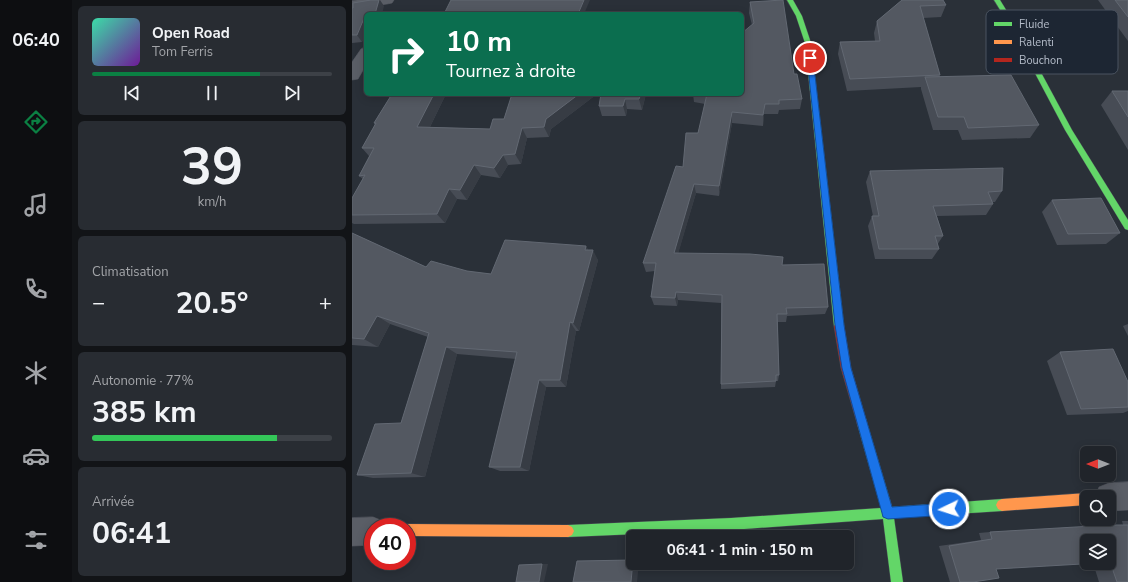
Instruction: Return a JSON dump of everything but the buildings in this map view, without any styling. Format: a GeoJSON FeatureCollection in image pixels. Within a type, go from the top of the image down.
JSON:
{"type":"FeatureCollection","features":[{"type":"Feature","properties":{"kind":"street"},"geometry":{"type":"LineString","coordinates":[[352,5],[387,0]]}},
{"type":"Feature","properties":{"kind":"street"},"geometry":{"type":"LineString","coordinates":[[390,12],[397,0]]}},
{"type":"Feature","properties":{"kind":"street"},"geometry":{"type":"LineString","coordinates":[[790,0],[799,16],[808,43],[839,325],[846,368],[888,513],[897,582]]}},
{"type":"Feature","properties":{"kind":"street"},"geometry":{"type":"LineString","coordinates":[[997,0],[1003,10]]}},
{"type":"Feature","properties":{"kind":"street"},"geometry":{"type":"LineString","coordinates":[[352,75],[364,55]]}},
{"type":"Feature","properties":{"kind":"street"},"geometry":{"type":"LineString","coordinates":[[1039,74],[1069,130],[1128,227]]}},
{"type":"Feature","properties":{"kind":"street"},"geometry":{"type":"LineString","coordinates":[[1116,497],[1128,496]]}},
{"type":"Feature","properties":{"kind":"street"},"geometry":{"type":"LineString","coordinates":[[416,530],[580,530],[731,524],[1080,499]]}},
{"type":"Feature","properties":{"kind":"street"},"geometry":{"type":"LineString","coordinates":[[352,532],[364,531]]}},
{"type":"Feature","properties":{"kind":"traffic: fast"},"geometry":{"type":"LineString","coordinates":[[790,0],[799,16],[808,43],[839,326]]}},
{"type":"Feature","properties":{"kind":"traffic: fast"},"geometry":{"type":"LineString","coordinates":[[997,0],[1003,10]]}},
{"type":"Feature","properties":{"kind":"traffic: fast"},"geometry":{"type":"LineString","coordinates":[[1039,74],[1069,130],[1128,227]]}},
{"type":"Feature","properties":{"kind":"traffic: fast"},"geometry":{"type":"LineString","coordinates":[[862,423],[888,513],[897,582]]}},
{"type":"Feature","properties":{"kind":"traffic: fast"},"geometry":{"type":"LineString","coordinates":[[568,531],[731,524],[1002,505]]}},
{"type":"Feature","properties":{"kind":"traffic: slow"},"geometry":{"type":"LineString","coordinates":[[1002,505],[1080,499]]}},
{"type":"Feature","properties":{"kind":"traffic: slow"},"geometry":{"type":"LineString","coordinates":[[416,530],[568,531]]}},
{"type":"Feature","properties":{"kind":"traffic: jam"},"geometry":{"type":"LineString","coordinates":[[839,326],[846,368],[862,423]]}},
{"type":"Feature","properties":{"kind":"route"},"geometry":{"type":"LineString","coordinates":[[810,58],[839,325],[846,368],[888,513],[949,509]]}}]}
